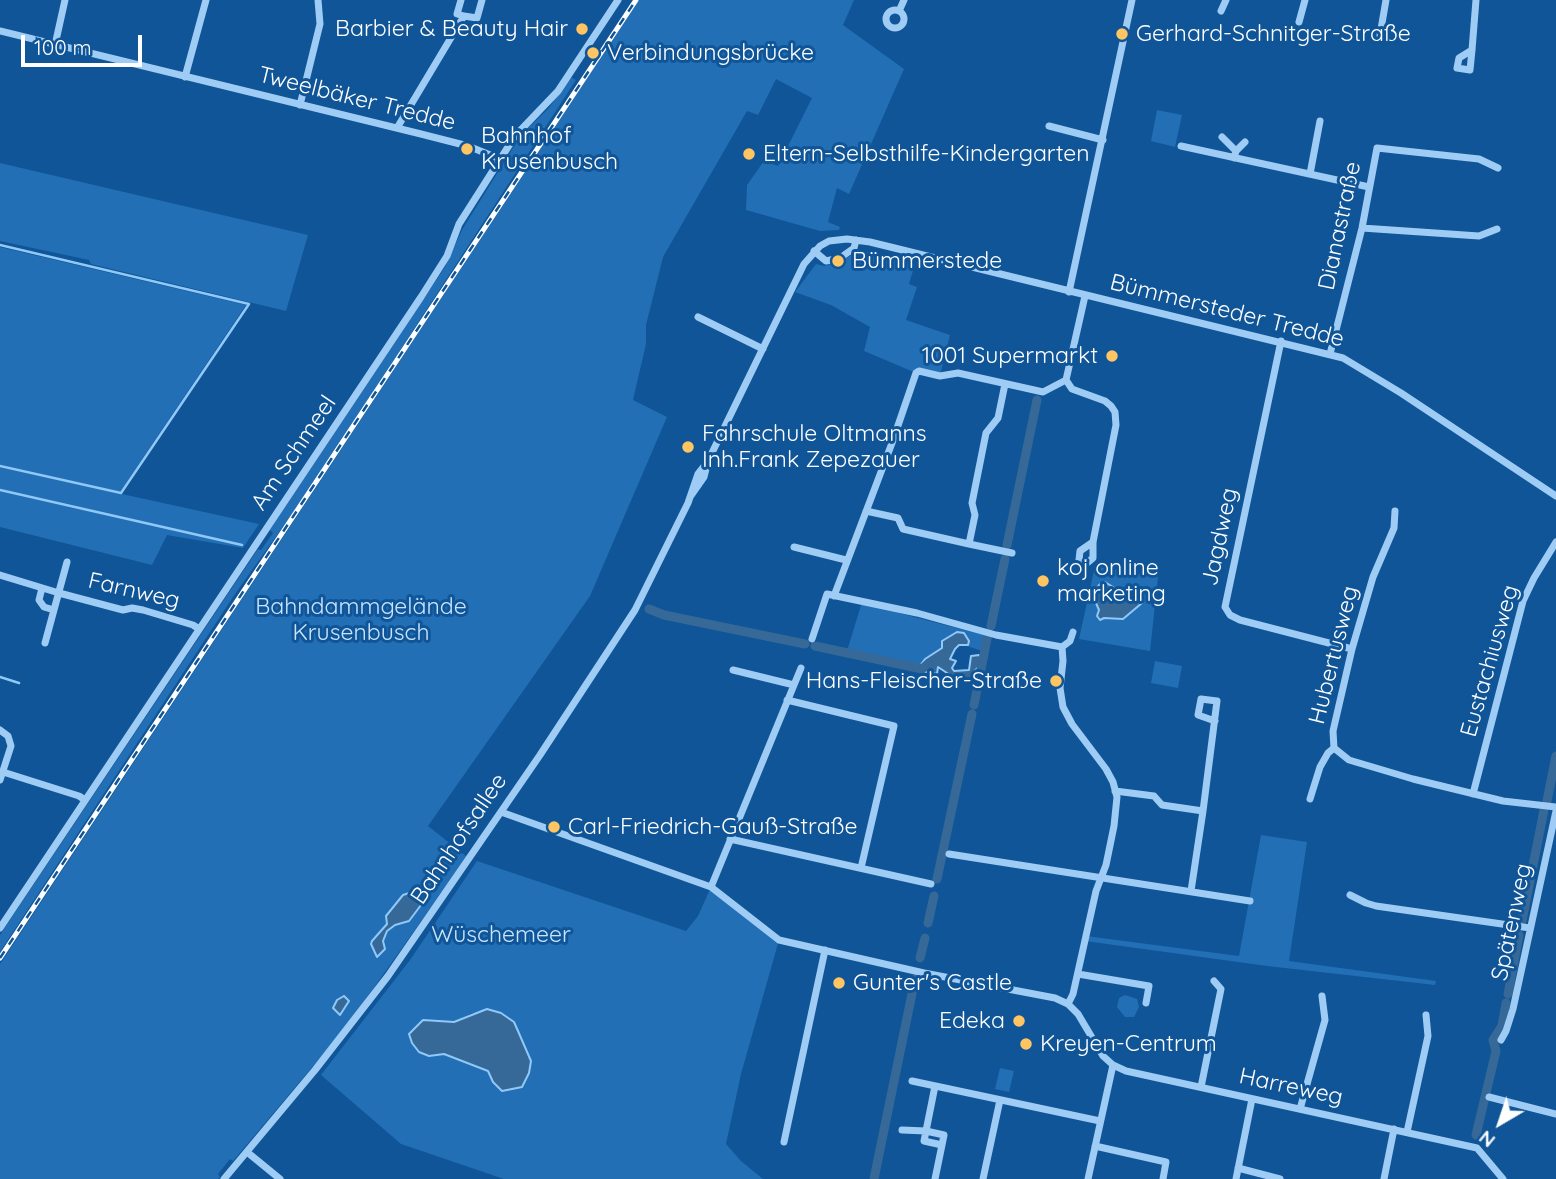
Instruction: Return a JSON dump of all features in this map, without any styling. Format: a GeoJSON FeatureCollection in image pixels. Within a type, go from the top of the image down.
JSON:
{"type":"FeatureCollection","features":[{"type":"Feature","properties":{"kind":"street"},"geometry":{"type":"LineString","coordinates":[[55,45],[65,0]]}},
{"type":"Feature","properties":{"kind":"street"},"geometry":{"type":"LineString","coordinates":[[185,77],[206,0]]}},
{"type":"Feature","properties":{"kind":"street"},"geometry":{"type":"LineString","coordinates":[[300,105],[320,24],[318,0]]}},
{"type":"Feature","properties":{"kind":"street"},"geometry":{"type":"LineString","coordinates":[[461,0],[457,14],[477,18],[482,0]]}},
{"type":"Feature","properties":{"kind":"street","name":"Am Schmeel"},"geometry":{"type":"LineString","coordinates":[[0,928],[428,287],[447,256],[458,224],[515,136],[558,90],[618,0]]}},
{"type":"Feature","properties":{"kind":"street"},"geometry":{"type":"LineString","coordinates":[[899,11],[904,0]]}},
{"type":"Feature","properties":{"kind":"street"},"geometry":{"type":"LineString","coordinates":[[1069,292],[1132,0]]}},
{"type":"Feature","properties":{"kind":"street"},"geometry":{"type":"LineString","coordinates":[[1221,11],[1226,0]]}},
{"type":"Feature","properties":{"kind":"street"},"geometry":{"type":"LineString","coordinates":[[1299,22],[1305,0]]}},
{"type":"Feature","properties":{"kind":"street"},"geometry":{"type":"LineString","coordinates":[[1380,35],[1386,0]]}},
{"type":"Feature","properties":{"kind":"street"},"geometry":{"type":"LineString","coordinates":[[1472,50],[1476,0]]}},
{"type":"Feature","properties":{"kind":"street"},"geometry":{"type":"LineString","coordinates":[[397,128],[464,16]]}},
{"type":"Feature","properties":{"kind":"street","name":"Tweelbäker Tredde"},"geometry":{"type":"LineString","coordinates":[[0,31],[468,146],[500,159]]}},
{"type":"Feature","properties":{"kind":"street"},"geometry":{"type":"LineString","coordinates":[[1310,174],[1320,121]]}},
{"type":"Feature","properties":{"kind":"street"},"geometry":{"type":"LineString","coordinates":[[1049,126],[1103,140]]}},
{"type":"Feature","properties":{"kind":"street"},"geometry":{"type":"LineString","coordinates":[[1222,137],[1235,154]]}},
{"type":"Feature","properties":{"kind":"street"},"geometry":{"type":"LineString","coordinates":[[1235,154],[1245,142]]}},
{"type":"Feature","properties":{"kind":"street"},"geometry":{"type":"LineString","coordinates":[[1181,146],[1235,154],[1369,187]]}},
{"type":"Feature","properties":{"kind":"street","name":"Dianastraße"},"geometry":{"type":"LineString","coordinates":[[1329,354],[1362,228],[1377,148],[1479,159],[1498,168]]}},
{"type":"Feature","properties":{"kind":"street"},"geometry":{"type":"LineString","coordinates":[[1362,228],[1479,236],[1497,229]]}},
{"type":"Feature","properties":{"kind":"street","name":"Bümmersteder Tredde"},"geometry":{"type":"LineString","coordinates":[[817,249],[838,239],[856,240],[1329,354],[1356,364],[1556,496]]}},
{"type":"Feature","properties":{"kind":"street"},"geometry":{"type":"LineString","coordinates":[[817,249],[826,261],[840,258],[854,248],[856,240]]}},
{"type":"Feature","properties":{"kind":"street","name":"Bahnhofsallee"},"geometry":{"type":"LineString","coordinates":[[224,1179],[332,1049],[388,976],[635,611],[690,498],[698,474],[708,461],[804,264],[817,249]]}},
{"type":"Feature","properties":{"kind":"street"},"geometry":{"type":"LineString","coordinates":[[1085,296],[1066,380],[1072,389],[1105,401],[1111,406],[1116,417],[1114,446],[1093,542]]}},
{"type":"Feature","properties":{"kind":"street"},"geometry":{"type":"LineString","coordinates":[[698,317],[763,349]]}},
{"type":"Feature","properties":{"kind":"street","name":"Jagdweg"},"geometry":{"type":"LineString","coordinates":[[1281,341],[1225,607],[1230,615],[1240,620],[1352,649]]}},
{"type":"Feature","properties":{"kind":"street"},"geometry":{"type":"LineString","coordinates":[[834,596],[916,373],[919,371],[940,376],[958,373],[1043,392],[1066,380]]}},
{"type":"Feature","properties":{"kind":"street"},"geometry":{"type":"LineString","coordinates":[[969,544],[975,515],[972,503],[986,433],[998,418],[1005,384]]}},
{"type":"Feature","properties":{"kind":"street"},"geometry":{"type":"LineString","coordinates":[[866,510],[898,518],[903,528],[1012,553]]}},
{"type":"Feature","properties":{"kind":"street","name":"Hubertusweg"},"geometry":{"type":"LineString","coordinates":[[1395,511],[1394,528],[1373,577],[1352,649],[1333,731],[1334,748],[1349,760],[1473,794],[1556,809]]}},
{"type":"Feature","properties":{"kind":"street","name":"Eustachiusweg"},"geometry":{"type":"LineString","coordinates":[[1473,794],[1523,601],[1556,542]]}},
{"type":"Feature","properties":{"kind":"street"},"geometry":{"type":"LineString","coordinates":[[794,547],[846,560]]}},
{"type":"Feature","properties":{"kind":"street"},"geometry":{"type":"LineString","coordinates":[[58,593],[67,562]]}},
{"type":"Feature","properties":{"kind":"street","name":"Farnweg"},"geometry":{"type":"LineString","coordinates":[[0,575],[123,610],[144,610],[199,629]]}},
{"type":"Feature","properties":{"kind":"street"},"geometry":{"type":"LineString","coordinates":[[42,588],[39,600],[44,607],[54,610]]}},
{"type":"Feature","properties":{"kind":"street","name":"Farnweg"},"geometry":{"type":"LineString","coordinates":[[45,643],[58,593]]}},
{"type":"Feature","properties":{"kind":"street"},"geometry":{"type":"LineString","coordinates":[[812,639],[827,594],[917,613],[996,635],[1062,647],[1070,641],[1073,632]]}},
{"type":"Feature","properties":{"kind":"street"},"geometry":{"type":"LineString","coordinates":[[1062,647],[1060,688],[1063,708],[1106,769],[1115,791],[1114,826],[1073,994],[1068,1004]]}},
{"type":"Feature","properties":{"kind":"street"},"geometry":{"type":"LineString","coordinates":[[711,887],[801,668]]}},
{"type":"Feature","properties":{"kind":"street"},"geometry":{"type":"LineString","coordinates":[[733,670],[794,685]]}},
{"type":"Feature","properties":{"kind":"street"},"geometry":{"type":"LineString","coordinates":[[787,700],[894,726],[861,868]]}},
{"type":"Feature","properties":{"kind":"street"},"geometry":{"type":"LineString","coordinates":[[1191,891],[1215,721]]}},
{"type":"Feature","properties":{"kind":"street"},"geometry":{"type":"LineString","coordinates":[[0,730],[11,742],[1,776],[79,796],[85,800]]}},
{"type":"Feature","properties":{"kind":"street"},"geometry":{"type":"LineString","coordinates":[[1310,799],[1320,767],[1334,748]]}},
{"type":"Feature","properties":{"kind":"street"},"geometry":{"type":"LineString","coordinates":[[1115,791],[1154,796],[1162,805],[1203,811]]}},
{"type":"Feature","properties":{"kind":"street","name":"Spätenweg"},"geometry":{"type":"LineString","coordinates":[[1501,1040],[1513,1009],[1556,809]]}},
{"type":"Feature","properties":{"kind":"street"},"geometry":{"type":"LineString","coordinates":[[501,812],[711,887],[779,940],[924,973],[1055,998],[1068,1004],[1078,1014],[1103,1056],[1113,1065],[1088,1179]]}},
{"type":"Feature","properties":{"kind":"street"},"geometry":{"type":"LineString","coordinates":[[730,839],[931,884]]}},
{"type":"Feature","properties":{"kind":"street"},"geometry":{"type":"LineString","coordinates":[[949,854],[1250,901]]}},
{"type":"Feature","properties":{"kind":"street"},"geometry":{"type":"LineString","coordinates":[[1350,895],[1376,906],[1530,928]]}},
{"type":"Feature","properties":{"kind":"street"},"geometry":{"type":"LineString","coordinates":[[784,1142],[825,950]]}},
{"type":"Feature","properties":{"kind":"street"},"geometry":{"type":"LineString","coordinates":[[1078,974],[1149,986],[1146,1003]]}},
{"type":"Feature","properties":{"kind":"street"},"geometry":{"type":"LineString","coordinates":[[1201,1087],[1222,989],[1214,981]]}},
{"type":"Feature","properties":{"kind":"street"},"geometry":{"type":"LineString","coordinates":[[1300,1109],[1325,1020],[1322,996]]}},
{"type":"Feature","properties":{"kind":"street"},"geometry":{"type":"LineString","coordinates":[[1407,1132],[1428,1036],[1426,1014]]}},
{"type":"Feature","properties":{"kind":"street","name":"Harreweg"},"geometry":{"type":"LineString","coordinates":[[1113,1065],[1252,1099],[1477,1147],[1503,1179]]}},
{"type":"Feature","properties":{"kind":"street"},"geometry":{"type":"LineString","coordinates":[[912,1081],[1100,1121]]}},
{"type":"Feature","properties":{"kind":"street"},"geometry":{"type":"LineString","coordinates":[[935,1086],[924,1141],[942,1145],[935,1179]]}},
{"type":"Feature","properties":{"kind":"street"},"geometry":{"type":"LineString","coordinates":[[1489,1097],[1556,1114]]}},
{"type":"Feature","properties":{"kind":"street"},"geometry":{"type":"LineString","coordinates":[[1236,1179],[1252,1099]]}},
{"type":"Feature","properties":{"kind":"street"},"geometry":{"type":"LineString","coordinates":[[983,1179],[1000,1100]]}},
{"type":"Feature","properties":{"kind":"street"},"geometry":{"type":"LineString","coordinates":[[1384,1179],[1394,1129]]}},
{"type":"Feature","properties":{"kind":"street"},"geometry":{"type":"LineString","coordinates":[[902,1130],[926,1131]]}},
{"type":"Feature","properties":{"kind":"street"},"geometry":{"type":"LineString","coordinates":[[1095,1146],[1166,1162],[1163,1179]]}},
{"type":"Feature","properties":{"kind":"street"},"geometry":{"type":"LineString","coordinates":[[247,1152],[280,1179]]}},
{"type":"Feature","properties":{"kind":"street"},"geometry":{"type":"LineString","coordinates":[[1238,1168],[1280,1179]]}},
{"type":"Feature","properties":{"kind":"green space","name":"Bahndammgelände Krusenbusch"},"geometry":{"type":"Polygon","coordinates":[[[639,0],[854,0],[843,25],[904,69],[849,194],[837,188],[828,222],[840,227],[839,230],[820,231],[746,210],[747,185],[764,161],[778,166],[812,98],[776,79],[758,115],[747,111],[663,257],[646,325],[646,344],[633,400],[667,417],[590,596],[428,826],[466,856],[446,886],[346,1027],[233,1161],[230,1159],[218,1174],[218,1179],[0,1179],[0,964],[639,0]]]}},
{"type":"Feature","properties":{"kind":"green space"},"geometry":{"type":"Polygon","coordinates":[[[570,77],[576,80],[312,486],[235,594],[0,952],[0,935],[258,549],[261,550],[273,533],[270,530],[445,267],[462,230],[521,135],[549,108],[570,77]]]}},
{"type":"Feature","properties":{"kind":"green space"},"geometry":{"type":"Polygon","coordinates":[[[1157,110],[1182,115],[1175,147],[1151,141],[1157,110]]]}},
{"type":"Feature","properties":{"kind":"green space"},"geometry":{"type":"Polygon","coordinates":[[[0,163],[308,235],[286,311],[91,264],[89,260],[0,241],[0,163]]]}},
{"type":"Feature","properties":{"kind":"green space"},"geometry":{"type":"Polygon","coordinates":[[[0,247],[246,305],[120,492],[0,465],[0,247]]]}},
{"type":"Feature","properties":{"kind":"green space"},"geometry":{"type":"Polygon","coordinates":[[[860,250],[915,264],[909,284],[917,287],[906,320],[950,335],[940,376],[916,373],[864,351],[870,327],[831,305],[795,292],[816,264],[824,266],[841,261],[860,250]]]}},
{"type":"Feature","properties":{"kind":"green space"},"geometry":{"type":"Polygon","coordinates":[[[0,467],[259,524],[243,548],[167,535],[152,565],[0,527],[0,467]]]}},
{"type":"Feature","properties":{"kind":"green space"},"geometry":{"type":"Polygon","coordinates":[[[1095,566],[1158,577],[1150,651],[1079,639],[1095,566]]]}},
{"type":"Feature","properties":{"kind":"green space"},"geometry":{"type":"Polygon","coordinates":[[[862,602],[992,637],[985,652],[967,646],[957,632],[942,641],[942,648],[925,658],[917,670],[847,651],[862,602]]]}},
{"type":"Feature","properties":{"kind":"green space"},"geometry":{"type":"Polygon","coordinates":[[[1155,661],[1182,666],[1178,688],[1151,683],[1155,661]]]}},
{"type":"Feature","properties":{"kind":"green space"},"geometry":{"type":"Polygon","coordinates":[[[1261,835],[1307,842],[1289,961],[1436,981],[1435,985],[1267,966],[1085,941],[1086,936],[1239,956],[1261,835]]]}},
{"type":"Feature","properties":{"kind":"green space","name":"Wüschemeer"},"geometry":{"type":"Polygon","coordinates":[[[477,861],[686,931],[698,916],[711,887],[779,940],[741,1074],[726,1144],[763,1179],[504,1179],[401,1144],[321,1075],[410,960],[477,861]],[[472,1013],[454,1022],[440,1022],[444,1054],[488,1071],[493,1082],[528,1053],[518,1031],[472,1013]]]}},
{"type":"Feature","properties":{"kind":"green space"},"geometry":{"type":"Polygon","coordinates":[[[1125,995],[1137,999],[1139,1007],[1134,1017],[1125,1017],[1117,1007],[1119,998],[1125,995]]]}},
{"type":"Feature","properties":{"kind":"green space"},"geometry":{"type":"Polygon","coordinates":[[[1000,1068],[1014,1071],[1009,1092],[995,1089],[1000,1068]]]}},
{"type":"Feature","properties":{"kind":"shaded area"},"geometry":{"type":"Polygon","coordinates":[[[1105,582],[1113,587],[1120,598],[1130,599],[1132,590],[1137,592],[1143,596],[1142,603],[1123,619],[1100,620],[1097,616],[1097,589],[1105,582]]]}},
{"type":"Feature","properties":{"kind":"shaded area"},"geometry":{"type":"Polygon","coordinates":[[[957,632],[964,633],[969,641],[968,645],[959,645],[955,649],[950,659],[956,661],[952,668],[954,671],[969,670],[971,656],[979,655],[982,659],[981,665],[973,672],[977,678],[974,681],[953,677],[938,667],[937,674],[917,670],[925,659],[942,648],[942,641],[957,632]]]}},
{"type":"Feature","properties":{"kind":"shaded area"},"geometry":{"type":"Polygon","coordinates":[[[412,892],[420,899],[421,905],[409,921],[395,925],[387,931],[383,941],[385,949],[377,957],[372,941],[387,924],[386,916],[403,895],[412,892]]]}},
{"type":"Feature","properties":{"kind":"shaded area"},"geometry":{"type":"Polygon","coordinates":[[[344,996],[349,1001],[340,1015],[333,1008],[337,1000],[344,996]]]}},
{"type":"Feature","properties":{"kind":"shaded area","name":"Wüschemeer"},"geometry":{"type":"Polygon","coordinates":[[[487,1009],[501,1013],[514,1022],[531,1061],[522,1087],[502,1091],[493,1082],[488,1071],[444,1054],[429,1056],[419,1052],[412,1043],[409,1034],[423,1020],[454,1022],[487,1009]]]}},
{"type":"Feature","properties":{"kind":"waterway"},"geometry":{"type":"LineString","coordinates":[[0,245],[249,304],[121,493],[0,466]]}},
{"type":"Feature","properties":{"kind":"waterway"},"geometry":{"type":"LineString","coordinates":[[1007,545],[1037,400]]}},
{"type":"Feature","properties":{"kind":"waterway"},"geometry":{"type":"LineString","coordinates":[[0,490],[242,545]]}},
{"type":"Feature","properties":{"kind":"waterway"},"geometry":{"type":"LineString","coordinates":[[991,626],[1005,559]]}},
{"type":"Feature","properties":{"kind":"waterway"},"geometry":{"type":"LineString","coordinates":[[649,609],[664,615],[805,644]]}},
{"type":"Feature","properties":{"kind":"waterway"},"geometry":{"type":"LineString","coordinates":[[974,705],[987,639]]}},
{"type":"Feature","properties":{"kind":"waterway"},"geometry":{"type":"LineString","coordinates":[[815,646],[922,669],[928,664]]}},
{"type":"Feature","properties":{"kind":"waterway"},"geometry":{"type":"LineString","coordinates":[[0,677],[19,683]]}},
{"type":"Feature","properties":{"kind":"waterway"},"geometry":{"type":"LineString","coordinates":[[937,879],[972,714]]}},
{"type":"Feature","properties":{"kind":"waterway"},"geometry":{"type":"LineString","coordinates":[[1547,801],[1556,756]]}},
{"type":"Feature","properties":{"kind":"waterway"},"geometry":{"type":"LineString","coordinates":[[1522,921],[1544,810]]}},
{"type":"Feature","properties":{"kind":"waterway"},"geometry":{"type":"LineString","coordinates":[[928,923],[934,896]]}},
{"type":"Feature","properties":{"kind":"waterway"},"geometry":{"type":"LineString","coordinates":[[1508,994],[1519,935]]}},
{"type":"Feature","properties":{"kind":"waterway"},"geometry":{"type":"LineString","coordinates":[[920,958],[925,938]]}},
{"type":"Feature","properties":{"kind":"waterway"},"geometry":{"type":"LineString","coordinates":[[874,1179],[915,979]]}},
{"type":"Feature","properties":{"kind":"waterway"},"geometry":{"type":"LineString","coordinates":[[1476,1135],[1496,1051],[1493,1040],[1502,1026],[1506,1003]]}},
{"type":"Feature","properties":{"kind":"railway"},"geometry":{"type":"LineString","coordinates":[[0,958],[636,0]]}},
{"type":"Feature","properties":{"kind":"place","name":"Barbier & Beauty Hair"},"geometry":{"type":"Point","coordinates":[582,29]}},
{"type":"Feature","properties":{"kind":"place","name":"Gerhard-Schnitger-Straße"},"geometry":{"type":"Point","coordinates":[1122,34]}},
{"type":"Feature","properties":{"kind":"place","name":"Verbindungsbrücke"},"geometry":{"type":"Point","coordinates":[593,53]}},
{"type":"Feature","properties":{"kind":"place","name":"Bahnhof Krusenbusch"},"geometry":{"type":"Point","coordinates":[467,149]}},
{"type":"Feature","properties":{"kind":"place","name":"Eltern-Selbsthilfe-Kindergarten"},"geometry":{"type":"Point","coordinates":[749,154]}},
{"type":"Feature","properties":{"kind":"place","name":"Bümmerstede"},"geometry":{"type":"Point","coordinates":[838,261]}},
{"type":"Feature","properties":{"kind":"place","name":"1001 Supermarkt"},"geometry":{"type":"Point","coordinates":[1112,356]}},
{"type":"Feature","properties":{"kind":"place","name":"Fahrschule Oltmanns Inh.Frank Zepezauer"},"geometry":{"type":"Point","coordinates":[688,447]}},
{"type":"Feature","properties":{"kind":"place","name":"koj online marketing"},"geometry":{"type":"Point","coordinates":[1043,581]}},
{"type":"Feature","properties":{"kind":"place","name":"Hans-Fleischer-Straße"},"geometry":{"type":"Point","coordinates":[1056,681]}},
{"type":"Feature","properties":{"kind":"place","name":"Carl-Friedrich-Gauß-Straße"},"geometry":{"type":"Point","coordinates":[554,827]}},
{"type":"Feature","properties":{"kind":"place","name":"Gunter's Castle"},"geometry":{"type":"Point","coordinates":[839,983]}},
{"type":"Feature","properties":{"kind":"place","name":"Edeka"},"geometry":{"type":"Point","coordinates":[1019,1021]}},
{"type":"Feature","properties":{"kind":"place","name":"Kreyen-Centrum"},"geometry":{"type":"Point","coordinates":[1026,1044]}}]}
